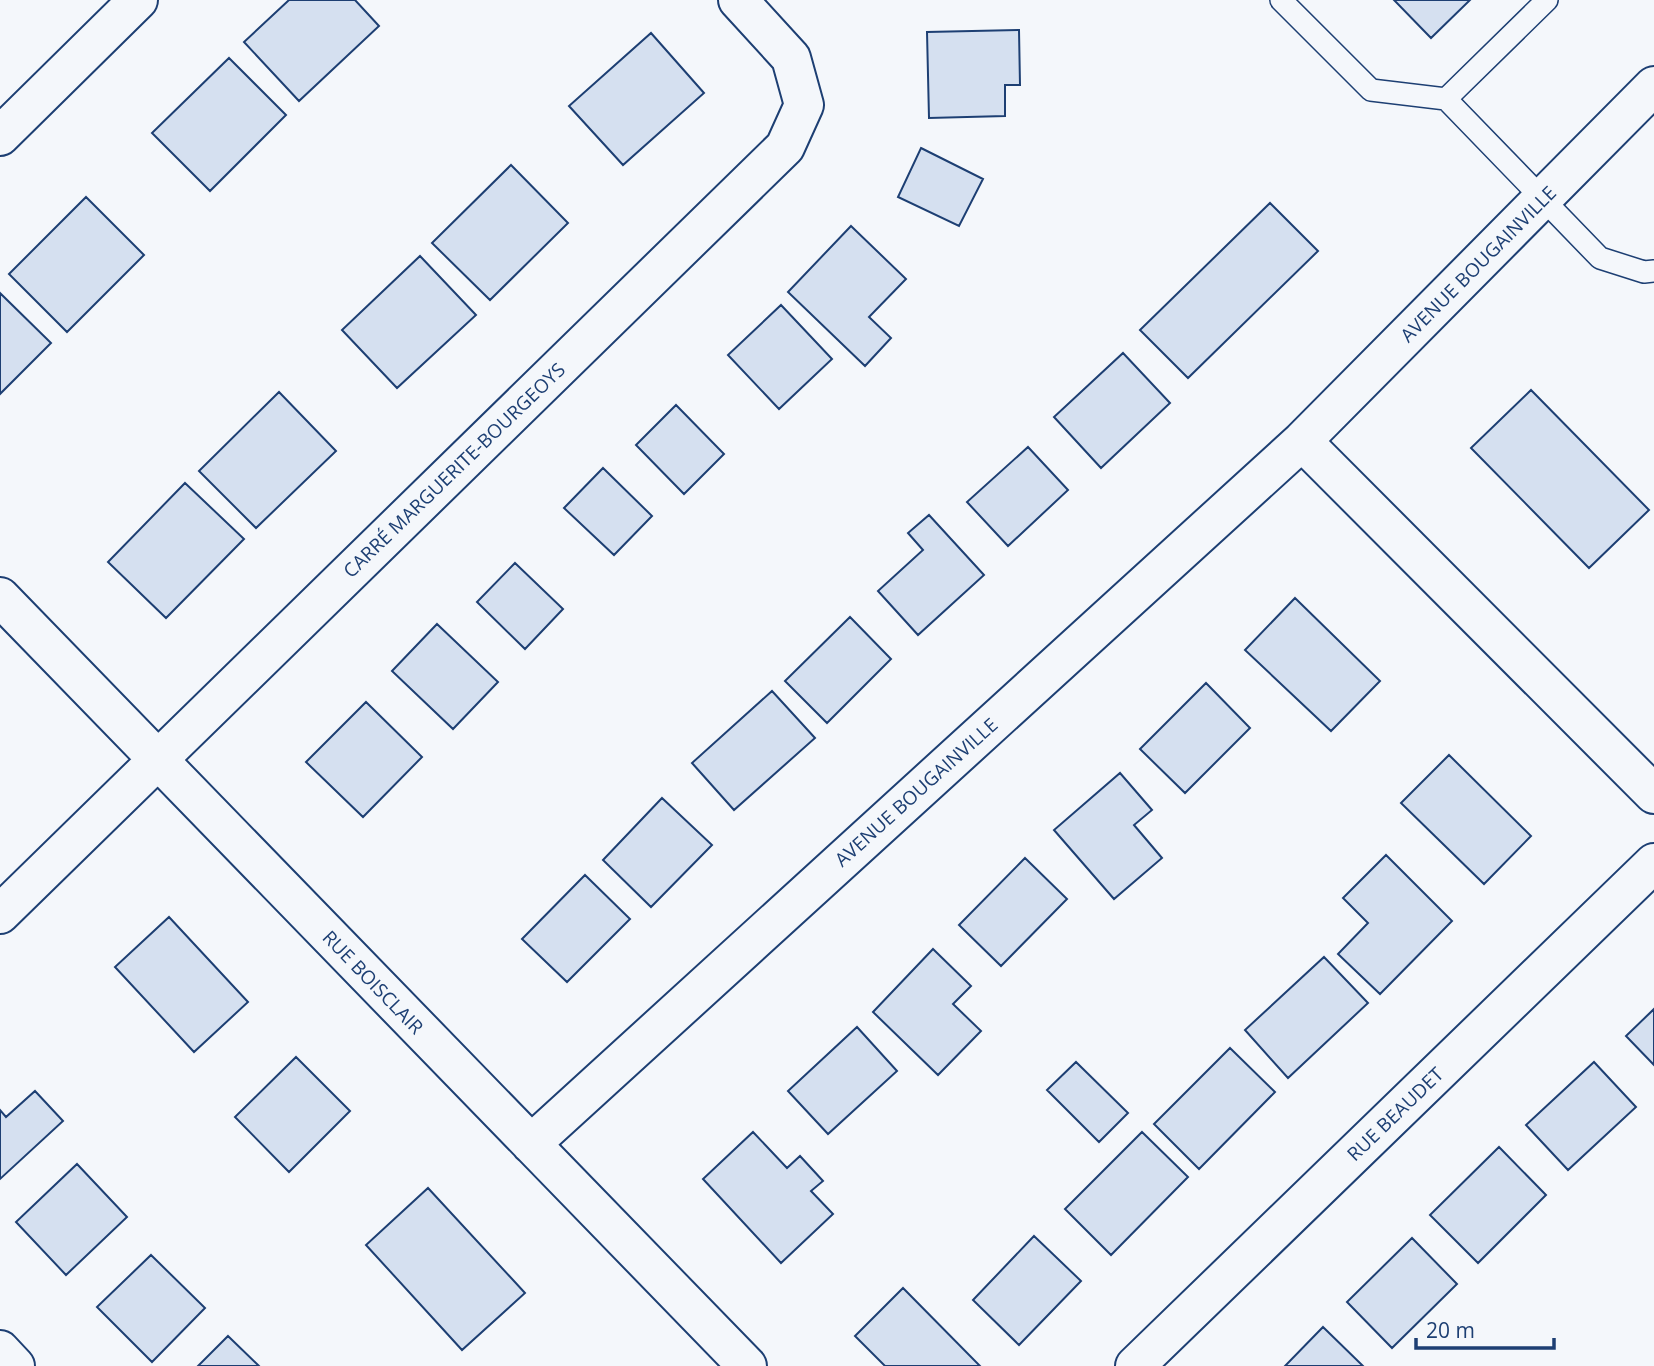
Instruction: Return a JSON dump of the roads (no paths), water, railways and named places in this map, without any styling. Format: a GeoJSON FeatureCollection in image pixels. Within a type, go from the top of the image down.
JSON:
{"type":"FeatureCollection","features":[{"type":"Feature","properties":{"kind":"street"},"geometry":{"type":"LineString","coordinates":[[0,136],[138,0]]}},
{"type":"Feature","properties":{"kind":"street","name":"CARRÉ MARGUERITE-BOURGEOYS"},"geometry":{"type":"LineString","coordinates":[[0,914],[785,147],[804,105],[792,58],[738,0]]}},
{"type":"Feature","properties":{"kind":"street","name":"AVENUE BOUGAINVILLE"},"geometry":{"type":"LineString","coordinates":[[531,1144],[1302,441],[1544,200],[1584,154],[1654,86]]}},
{"type":"Feature","properties":{"kind":"street"},"geometry":{"type":"LineString","coordinates":[[1302,441],[1654,794]]}},
{"type":"Feature","properties":{"kind":"street","name":"RUE BOISCLAIR"},"geometry":{"type":"LineString","coordinates":[[0,597],[747,1366]]}},
{"type":"Feature","properties":{"kind":"street","name":"RUE BEAUDET"},"geometry":{"type":"LineString","coordinates":[[1135,1366],[1654,863]]}},
{"type":"Feature","properties":{"kind":"street"},"geometry":{"type":"LineString","coordinates":[[0,1350],[15,1366]]}},
{"type":"Feature","properties":{"kind":"lane"},"geometry":{"type":"LineString","coordinates":[[1281,0],[1371,90],[1446,99],[1600,258],[1644,272],[1654,271]]}},
{"type":"Feature","properties":{"kind":"lane"},"geometry":{"type":"LineString","coordinates":[[1446,99],[1548,0]]}}]}
